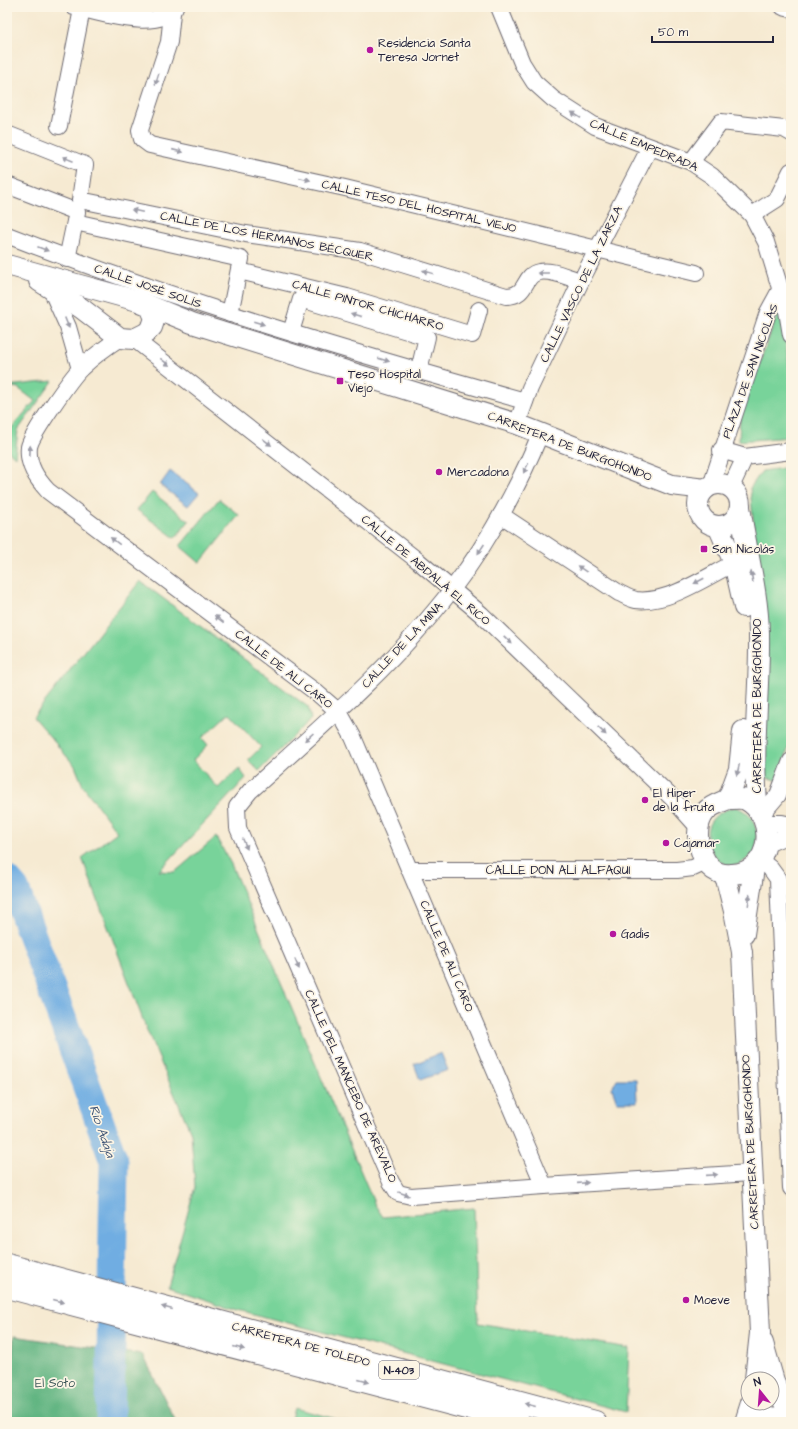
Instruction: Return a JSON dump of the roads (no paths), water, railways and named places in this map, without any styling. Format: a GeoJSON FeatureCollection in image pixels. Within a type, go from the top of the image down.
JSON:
{"type":"FeatureCollection","features":[{"type":"Feature","properties":{"kind":"highway","name":"CARRETERA DE TOLEDO"},"geometry":{"type":"LineString","coordinates":[[7,1266],[19,1283],[595,1422]]}},
{"type":"Feature","properties":{"kind":"highway","name":"CARRETERA DE TOLEDO"},"geometry":{"type":"LineString","coordinates":[[203,1328],[518,1422]]}},
{"type":"Feature","properties":{"kind":"highway"},"geometry":{"type":"LineString","coordinates":[[749,1422],[761,1418],[778,1418],[790,1422]]}},
{"type":"Feature","properties":{"kind":"main road"},"geometry":{"type":"LineString","coordinates":[[14,267],[138,301],[150,306],[154,318],[152,327],[146,333],[127,338],[96,320],[50,287],[14,267]]}},
{"type":"Feature","properties":{"kind":"main road"},"geometry":{"type":"LineString","coordinates":[[96,320],[95,312],[97,304],[100,298],[107,293]]}},
{"type":"Feature","properties":{"kind":"main road","name":"CARRETERA DE BURGOHONDO"},"geometry":{"type":"LineString","coordinates":[[150,306],[192,323],[541,432],[672,485],[705,494]]}},
{"type":"Feature","properties":{"kind":"main road","name":"CARRETERA DE BURGOHONDO"},"geometry":{"type":"LineString","coordinates":[[152,327],[192,323]]}},
{"type":"Feature","properties":{"kind":"main road"},"geometry":{"type":"LineString","coordinates":[[721,484],[731,487],[739,496],[740,507],[737,516],[729,523],[718,526],[709,523],[702,516],[705,494],[721,484]]}},
{"type":"Feature","properties":{"kind":"main road","name":"CARRETERA DE BURGOHONDO"},"geometry":{"type":"LineString","coordinates":[[740,507],[752,576],[759,630],[755,763],[762,816]]}},
{"type":"Feature","properties":{"kind":"main road","name":"CARRETERA DE BURGOHONDO"},"geometry":{"type":"LineString","coordinates":[[718,526],[734,563],[740,587],[747,631],[742,748],[738,774],[728,799]]}},
{"type":"Feature","properties":{"kind":"main road"},"geometry":{"type":"LineString","coordinates":[[728,799],[746,800],[762,816],[760,858],[739,874],[725,875],[713,870],[706,862],[700,846],[698,826],[707,810],[728,799]]}},
{"type":"Feature","properties":{"kind":"main road","name":"CARRETERA DE BURGOHONDO"},"geometry":{"type":"LineString","coordinates":[[742,952],[760,858]]}},
{"type":"Feature","properties":{"kind":"main road","name":"CARRETERA DE BURGOHONDO"},"geometry":{"type":"LineString","coordinates":[[725,875],[742,952],[751,1173],[760,1333],[756,1371]]}},
{"type":"Feature","properties":{"kind":"main road","name":"CARRETERA DE BURGOHONDO"},"geometry":{"type":"LineString","coordinates":[[760,1333],[774,1381],[791,1418]]}},
{"type":"Feature","properties":{"kind":"main road"},"geometry":{"type":"LineString","coordinates":[[745,1422],[748,1411]]}},
{"type":"Feature","properties":{"kind":"street","name":"CALLE EMPEDRADA"},"geometry":{"type":"LineString","coordinates":[[499,7],[512,42],[534,82],[553,99],[595,126],[691,162],[712,176],[752,215],[766,242],[786,290]]}},
{"type":"Feature","properties":{"kind":"street"},"geometry":{"type":"LineString","coordinates":[[783,7],[791,9]]}},
{"type":"Feature","properties":{"kind":"street"},"geometry":{"type":"LineString","coordinates":[[59,126],[78,8],[142,21],[159,19],[174,10]]}},
{"type":"Feature","properties":{"kind":"street","name":"CALLE TESO DEL HOSPITAL VIEJO"},"geometry":{"type":"LineString","coordinates":[[174,10],[169,42],[140,130],[142,139],[150,145],[346,188],[696,272]]}},
{"type":"Feature","properties":{"kind":"street"},"geometry":{"type":"LineString","coordinates":[[691,162],[721,122],[784,129],[791,133]]}},
{"type":"Feature","properties":{"kind":"street"},"geometry":{"type":"LineString","coordinates":[[7,134],[85,166],[78,211],[67,259]]}},
{"type":"Feature","properties":{"kind":"street","name":"CALLE VASCO DE LA ZARZA"},"geometry":{"type":"LineString","coordinates":[[517,424],[525,401],[581,281],[650,147]]}},
{"type":"Feature","properties":{"kind":"street"},"geometry":{"type":"LineString","coordinates":[[752,215],[777,199],[791,171]]}},
{"type":"Feature","properties":{"kind":"street","name":"CALLE DE LOS HERMANOS BÉCQUER"},"geometry":{"type":"LineString","coordinates":[[7,185],[78,211],[360,251],[506,296],[515,296],[521,291],[530,277],[537,272],[547,272],[581,281]]}},
{"type":"Feature","properties":{"kind":"street","name":"CALLE PINTOR CHICHARRO"},"geometry":{"type":"LineString","coordinates":[[78,211],[240,265],[472,335],[479,310]]}},
{"type":"Feature","properties":{"kind":"street","name":"CALLE JOSÉ SOLÍS"},"geometry":{"type":"LineString","coordinates":[[7,235],[67,259],[230,314],[525,401]]}},
{"type":"Feature","properties":{"kind":"street"},"geometry":{"type":"LineString","coordinates":[[230,314],[240,265]]}},
{"type":"Feature","properties":{"kind":"street"},"geometry":{"type":"LineString","coordinates":[[50,287],[68,327],[80,369]]}},
{"type":"Feature","properties":{"kind":"street","name":"PLAZA DE SAN NICOLÁS"},"geometry":{"type":"LineString","coordinates":[[786,290],[791,335]]}},
{"type":"Feature","properties":{"kind":"street","name":"PLAZA DE SAN NICOLÁS"},"geometry":{"type":"LineString","coordinates":[[705,494],[768,312],[786,290]]}},
{"type":"Feature","properties":{"kind":"street"},"geometry":{"type":"LineString","coordinates":[[291,332],[301,299],[427,337],[419,370]]}},
{"type":"Feature","properties":{"kind":"street","name":"CALLE DE ALÍ CARO"},"geometry":{"type":"LineString","coordinates":[[127,338],[80,369],[36,430],[29,447],[30,463],[36,477],[48,491],[317,693],[339,712],[353,737],[544,1186]]}},
{"type":"Feature","properties":{"kind":"street","name":"CALLE DE ABDALÁ EL RICO"},"geometry":{"type":"LineString","coordinates":[[127,338],[418,560],[452,589],[481,614],[542,672],[671,797],[698,826]]}},
{"type":"Feature","properties":{"kind":"street","name":"CALLE DE LA MINA"},"geometry":{"type":"LineString","coordinates":[[237,807],[250,791],[339,712],[406,643],[452,589],[489,536],[501,515],[527,465],[541,432]]}},
{"type":"Feature","properties":{"kind":"street","name":"PLAZA DE SAN NICOLÁS"},"geometry":{"type":"LineString","coordinates":[[721,450],[745,457],[791,451]]}},
{"type":"Feature","properties":{"kind":"street"},"geometry":{"type":"LineString","coordinates":[[731,487],[745,457]]}},
{"type":"Feature","properties":{"kind":"street"},"geometry":{"type":"LineString","coordinates":[[501,515],[619,593],[635,600],[653,600],[672,595],[734,563]]}},
{"type":"Feature","properties":{"kind":"street"},"geometry":{"type":"LineString","coordinates":[[791,761],[778,794],[762,816],[791,825]]}},
{"type":"Feature","properties":{"kind":"street","name":"CALLE DEL MANCEBO DE ARÉVALO"},"geometry":{"type":"LineString","coordinates":[[237,807],[238,828],[391,1182],[398,1193],[411,1196],[751,1173]]}},
{"type":"Feature","properties":{"kind":"street"},"geometry":{"type":"LineString","coordinates":[[791,834],[760,858],[778,879],[791,1188]]}},
{"type":"Feature","properties":{"kind":"street","name":"CALLE DON ALÍ ALFAQUI"},"geometry":{"type":"LineString","coordinates":[[410,870],[677,870],[693,868],[706,862]]}},
{"type":"Feature","properties":{"kind":"water"},"geometry":{"type":"Polygon","coordinates":[[[170,471],[199,493],[188,506],[160,485],[170,471]]]}},
{"type":"Feature","properties":{"kind":"water"},"geometry":{"type":"Polygon","coordinates":[[[441,1053],[448,1070],[420,1080],[414,1064],[441,1053]]]}},
{"type":"Feature","properties":{"kind":"water"},"geometry":{"type":"Polygon","coordinates":[[[617,1079],[636,1079],[637,1102],[617,1102],[612,1088],[617,1079]]]}},
{"type":"Feature","properties":{"kind":"waterway","name":"Río Adaja"},"geometry":{"type":"LineString","coordinates":[[7,880],[15,889],[114,1161],[110,1422]]}},
{"type":"Feature","properties":{"kind":"place","name":"Residencia Santa Teresa Jornet"},"geometry":{"type":"Point","coordinates":[370,50]}},
{"type":"Feature","properties":{"kind":"place","name":"Teso Hospital Viejo"},"geometry":{"type":"Point","coordinates":[340,381]}},
{"type":"Feature","properties":{"kind":"place","name":"Mercadona"},"geometry":{"type":"Point","coordinates":[439,472]}},
{"type":"Feature","properties":{"kind":"place","name":"San Nicolás"},"geometry":{"type":"Point","coordinates":[704,549]}},
{"type":"Feature","properties":{"kind":"place","name":"El Hiper de la fruta"},"geometry":{"type":"Point","coordinates":[645,800]}},
{"type":"Feature","properties":{"kind":"place","name":"Cajamar"},"geometry":{"type":"Point","coordinates":[666,843]}},
{"type":"Feature","properties":{"kind":"place","name":"Gadis"},"geometry":{"type":"Point","coordinates":[613,934]}},
{"type":"Feature","properties":{"kind":"place","name":"Moeve"},"geometry":{"type":"Point","coordinates":[686,1300]}},
{"type":"Feature","properties":{"kind":"park label","name":"El Soto"},"geometry":{"type":"Point","coordinates":[55,1383]}}]}
